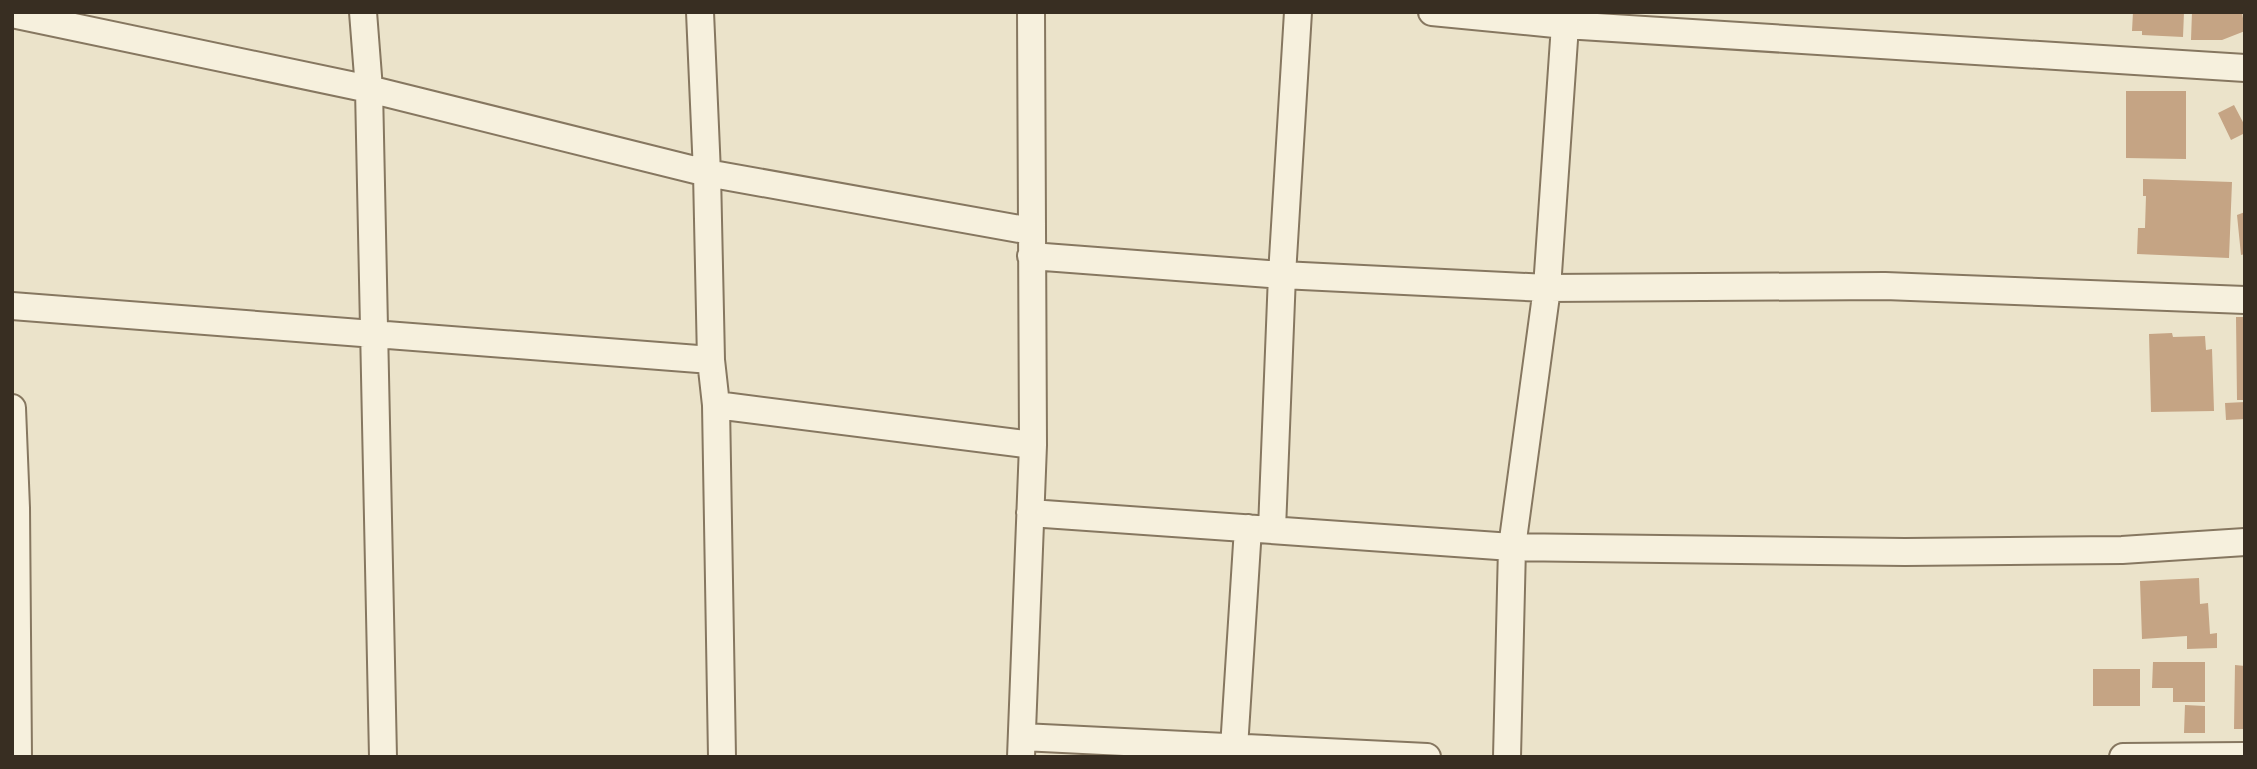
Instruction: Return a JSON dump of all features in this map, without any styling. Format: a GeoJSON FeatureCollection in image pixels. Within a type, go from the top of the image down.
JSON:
{"type":"FeatureCollection","features":[{"type":"Feature","properties":{"kind":"street"},"geometry":{"type":"LineString","coordinates":[[363,12],[369,89],[383,757]]}},
{"type":"Feature","properties":{"kind":"street"},"geometry":{"type":"LineString","coordinates":[[700,12],[711,360],[716,405],[722,757]]}},
{"type":"Feature","properties":{"kind":"street"},"geometry":{"type":"LineString","coordinates":[[1031,12],[1033,445],[1021,747],[1234,748],[1427,757]]}},
{"type":"Feature","properties":{"kind":"street"},"geometry":{"type":"LineString","coordinates":[[1234,748],[1260,528],[1282,275],[1298,12]]}},
{"type":"Feature","properties":{"kind":"street"},"geometry":{"type":"LineString","coordinates":[[1432,12],[1565,25],[2245,68]]}},
{"type":"Feature","properties":{"kind":"street"},"geometry":{"type":"LineString","coordinates":[[12,14],[369,89],[707,173],[1031,244],[1282,275],[1547,288],[1885,286],[2245,300]]}},
{"type":"Feature","properties":{"kind":"street"},"geometry":{"type":"LineString","coordinates":[[1507,757],[1512,547],[1547,288],[1565,25]]}},
{"type":"Feature","properties":{"kind":"street"},"geometry":{"type":"LineString","coordinates":[[12,306],[711,360]]}},
{"type":"Feature","properties":{"kind":"street"},"geometry":{"type":"LineString","coordinates":[[716,405],[1033,445]]}},
{"type":"Feature","properties":{"kind":"street"},"geometry":{"type":"LineString","coordinates":[[12,408],[16,749]]}},
{"type":"Feature","properties":{"kind":"street"},"geometry":{"type":"LineString","coordinates":[[1030,513],[1512,547],[1945,552],[2122,550],[2245,542]]}},
{"type":"Feature","properties":{"kind":"street"},"geometry":{"type":"LineString","coordinates":[[2123,757],[2245,756]]}},
{"type":"Feature","properties":{"kind":"building"},"geometry":{"type":"Polygon","coordinates":[[[2133,12],[2184,12],[2183,37],[2142,35],[2142,31],[2132,31],[2133,12]]]}},
{"type":"Feature","properties":{"kind":"building"},"geometry":{"type":"Polygon","coordinates":[[[2192,12],[2242,12],[2245,31],[2222,40],[2191,40],[2192,12]]]}},
{"type":"Feature","properties":{"kind":"building"},"geometry":{"type":"Polygon","coordinates":[[[2126,91],[2186,91],[2186,159],[2126,158],[2126,91]]]}},
{"type":"Feature","properties":{"kind":"building"},"geometry":{"type":"Polygon","coordinates":[[[2234,105],[2245,126],[2245,133],[2231,140],[2218,113],[2234,105]]]}},
{"type":"Feature","properties":{"kind":"building"},"geometry":{"type":"Polygon","coordinates":[[[2143,179],[2232,182],[2229,258],[2137,254],[2138,228],[2145,228],[2146,196],[2143,196],[2143,179]]]}},
{"type":"Feature","properties":{"kind":"building"},"geometry":{"type":"Polygon","coordinates":[[[2245,212],[2245,254],[2241,255],[2237,215],[2245,212]]]}},
{"type":"Feature","properties":{"kind":"building"},"geometry":{"type":"Polygon","coordinates":[[[2236,317],[2245,317],[2245,400],[2237,400],[2236,317]]]}},
{"type":"Feature","properties":{"kind":"building"},"geometry":{"type":"Polygon","coordinates":[[[2172,333],[2173,337],[2205,336],[2206,350],[2212,349],[2214,411],[2151,412],[2149,334],[2172,333]]]}},
{"type":"Feature","properties":{"kind":"building"},"geometry":{"type":"Polygon","coordinates":[[[2245,402],[2245,419],[2226,420],[2225,403],[2245,402]]]}},
{"type":"Feature","properties":{"kind":"building"},"geometry":{"type":"Polygon","coordinates":[[[2199,578],[2200,604],[2208,603],[2210,634],[2217,633],[2217,648],[2187,649],[2187,636],[2142,639],[2140,581],[2199,578]]]}},
{"type":"Feature","properties":{"kind":"building"},"geometry":{"type":"Polygon","coordinates":[[[2153,662],[2205,662],[2205,702],[2173,702],[2173,688],[2152,688],[2153,662]]]}},
{"type":"Feature","properties":{"kind":"building"},"geometry":{"type":"Polygon","coordinates":[[[2235,665],[2245,666],[2245,729],[2234,729],[2235,665]]]}},
{"type":"Feature","properties":{"kind":"building"},"geometry":{"type":"Polygon","coordinates":[[[2093,669],[2140,669],[2140,706],[2093,706],[2093,669]]]}},
{"type":"Feature","properties":{"kind":"building"},"geometry":{"type":"Polygon","coordinates":[[[2185,705],[2205,706],[2205,733],[2184,733],[2185,705]]]}}]}
